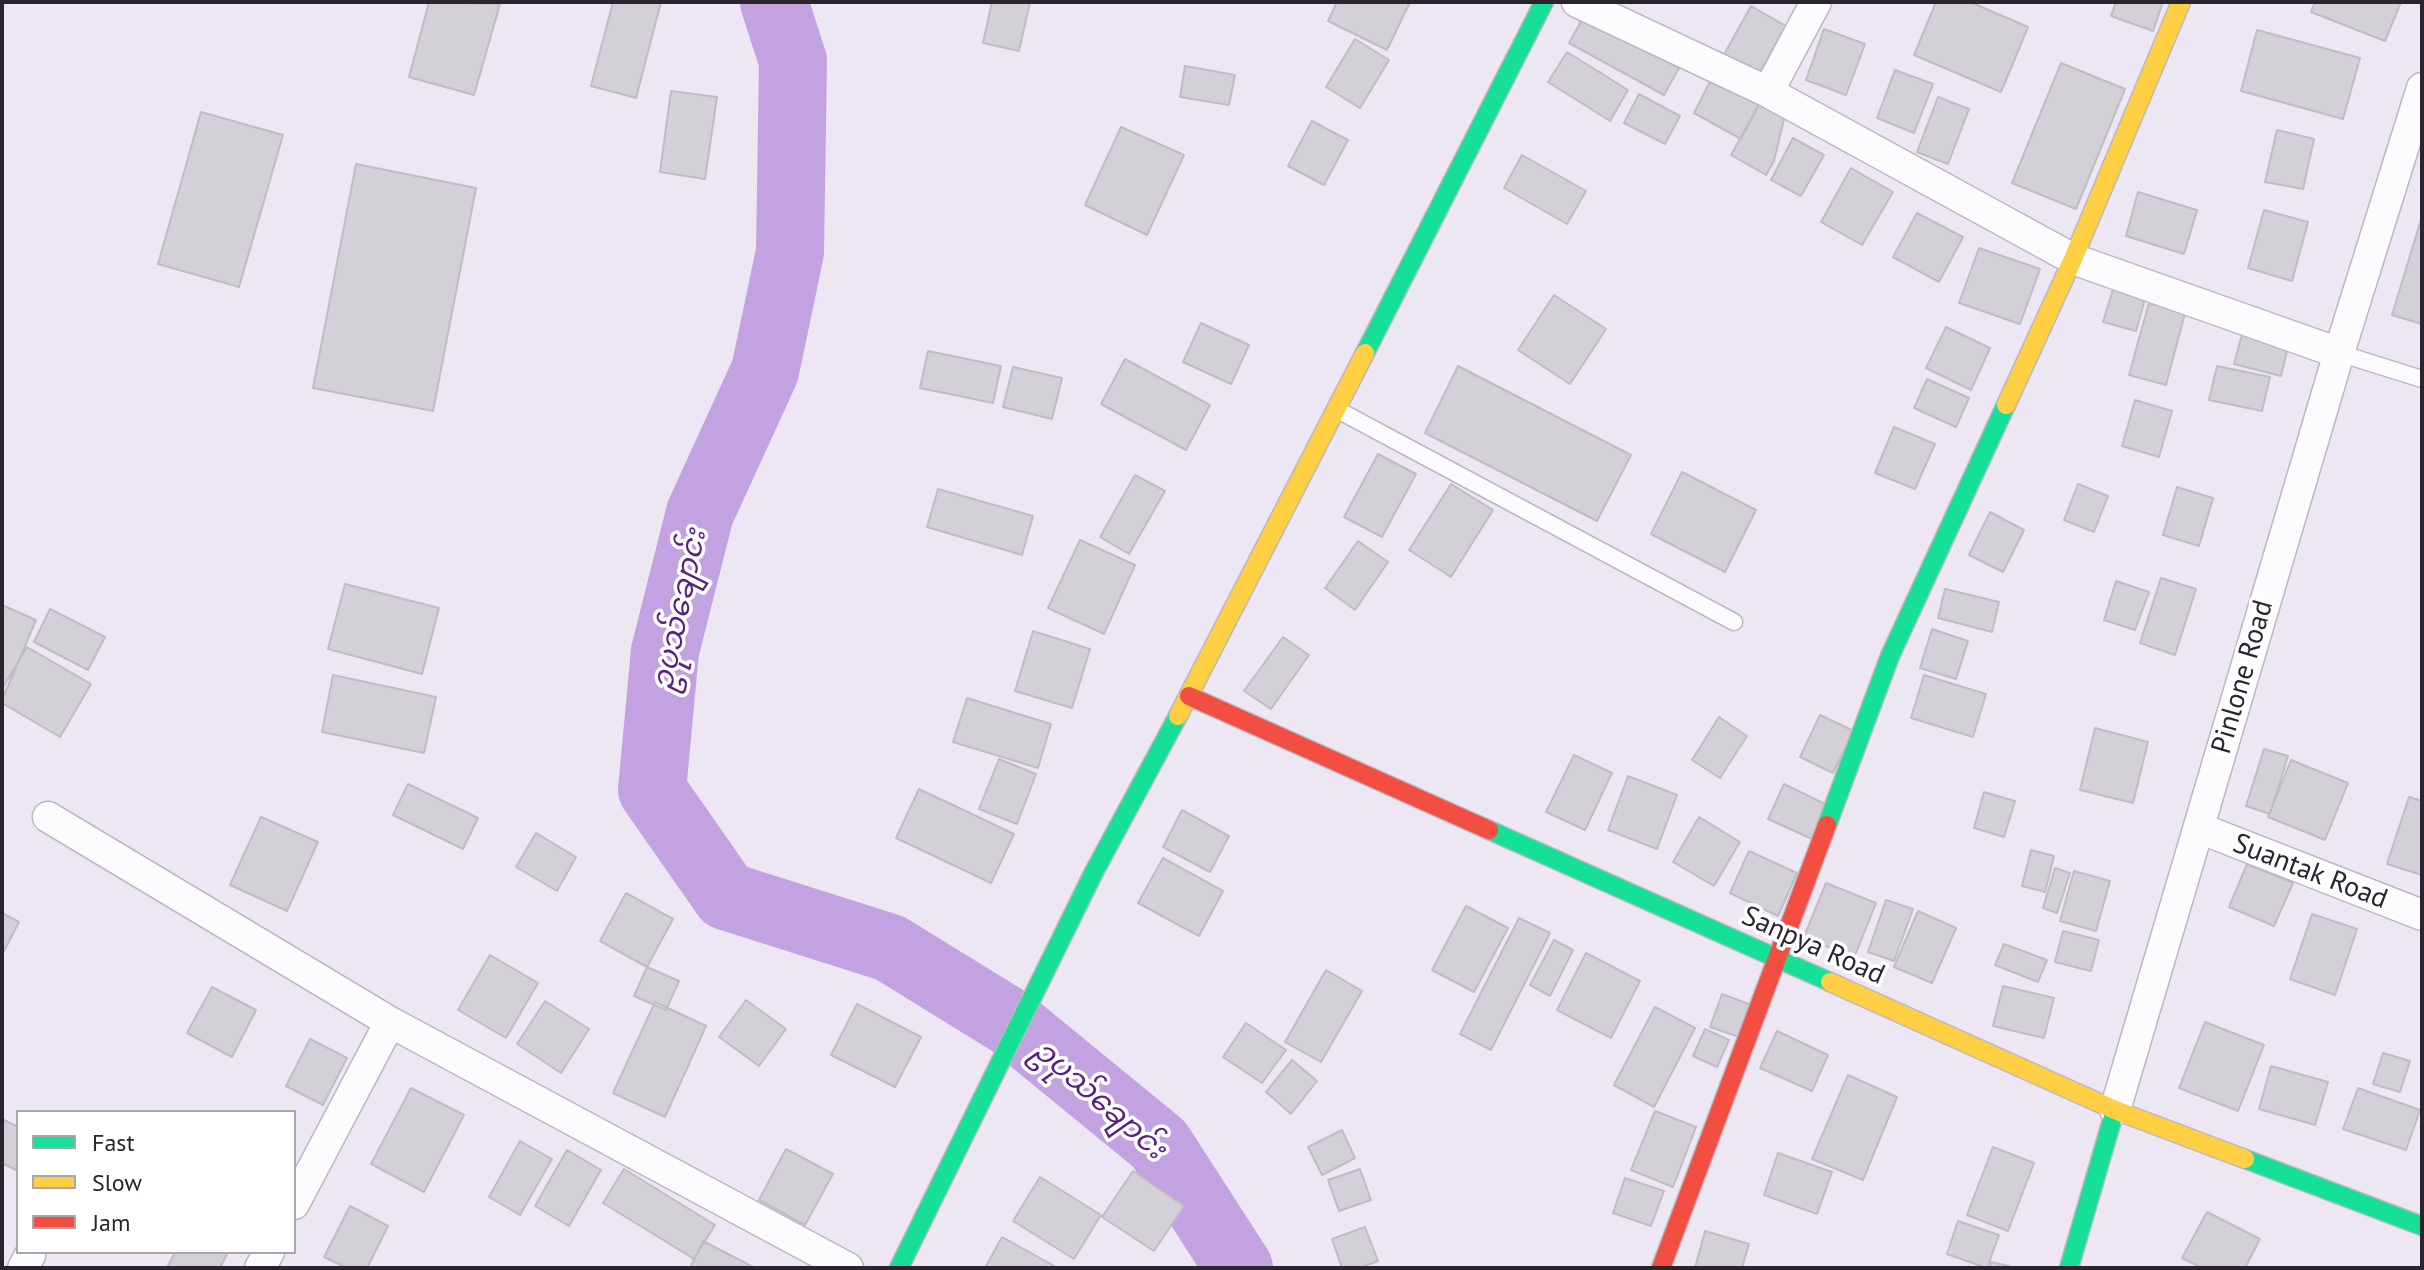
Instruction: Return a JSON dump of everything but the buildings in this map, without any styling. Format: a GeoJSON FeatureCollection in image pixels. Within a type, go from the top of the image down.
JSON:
{"type":"FeatureCollection","features":[{"type":"Feature","properties":{"kind":"main road"},"geometry":{"type":"LineString","coordinates":[[899,1268],[1094,872],[1189,696],[1544,2]]}},
{"type":"Feature","properties":{"kind":"main road"},"geometry":{"type":"LineString","coordinates":[[1661,1268],[1890,656],[2073,259],[2181,2]]}},
{"type":"Feature","properties":{"kind":"main road","name":"Sanpya Road"},"geometry":{"type":"LineString","coordinates":[[1189,696],[2115,1110],[2422,1226]]}},
{"type":"Feature","properties":{"kind":"main road","name":"Pinlone Road"},"geometry":{"type":"LineString","coordinates":[[2069,1268],[2115,1110]]}},
{"type":"Feature","properties":{"kind":"street"},"geometry":{"type":"LineString","coordinates":[[1577,2],[1768,92],[2073,259],[2339,353]]}},
{"type":"Feature","properties":{"kind":"street"},"geometry":{"type":"LineString","coordinates":[[1768,92],[1816,2]]}},
{"type":"Feature","properties":{"kind":"street","name":"Pinlone Road"},"geometry":{"type":"LineString","coordinates":[[2115,1110],[2339,353],[2422,88]]}},
{"type":"Feature","properties":{"kind":"street"},"geometry":{"type":"LineString","coordinates":[[48,817],[390,1022],[848,1268]]}},
{"type":"Feature","properties":{"kind":"street","name":"Suantak Road"},"geometry":{"type":"LineString","coordinates":[[2199,828],[2422,915]]}},
{"type":"Feature","properties":{"kind":"street"},"geometry":{"type":"LineString","coordinates":[[296,1200],[390,1022]]}},
{"type":"Feature","properties":{"kind":"lane"},"geometry":{"type":"LineString","coordinates":[[2339,353],[2422,379]]}},
{"type":"Feature","properties":{"kind":"lane"},"geometry":{"type":"LineString","coordinates":[[1334,408],[1734,622]]}},
{"type":"Feature","properties":{"kind":"waterway","name":"ဥပုသ်ချောင်း"},"geometry":{"type":"LineString","coordinates":[[774,2],[793,61],[790,252],[765,371],[700,513],[665,651],[652,790],[726,896],[890,948],[1010,1022],[1159,1144],[1239,1268]]}},
{"type":"Feature","properties":{"kind":"traffic: fast"},"geometry":{"type":"LineString","coordinates":[[1365,353],[1544,2]]}},
{"type":"Feature","properties":{"kind":"traffic: fast"},"geometry":{"type":"LineString","coordinates":[[1827,825],[1890,656],[2006,405]]}},
{"type":"Feature","properties":{"kind":"traffic: fast"},"geometry":{"type":"LineString","coordinates":[[899,1268],[1094,872],[1178,716]]}},
{"type":"Feature","properties":{"kind":"traffic: fast"},"geometry":{"type":"LineString","coordinates":[[1489,830],[1830,982]]}},
{"type":"Feature","properties":{"kind":"traffic: fast"},"geometry":{"type":"LineString","coordinates":[[2069,1268],[2115,1110]]}},
{"type":"Feature","properties":{"kind":"traffic: fast"},"geometry":{"type":"LineString","coordinates":[[2245,1159],[2422,1226]]}},
{"type":"Feature","properties":{"kind":"traffic: slow"},"geometry":{"type":"LineString","coordinates":[[2006,405],[2073,259],[2181,2]]}},
{"type":"Feature","properties":{"kind":"traffic: slow"},"geometry":{"type":"LineString","coordinates":[[1178,716],[1365,353]]}},
{"type":"Feature","properties":{"kind":"traffic: slow"},"geometry":{"type":"LineString","coordinates":[[1830,982],[2115,1110],[2245,1159]]}},
{"type":"Feature","properties":{"kind":"traffic: jam"},"geometry":{"type":"LineString","coordinates":[[1189,696],[1489,830]]}},
{"type":"Feature","properties":{"kind":"traffic: jam"},"geometry":{"type":"LineString","coordinates":[[1661,1268],[1827,825]]}}]}
